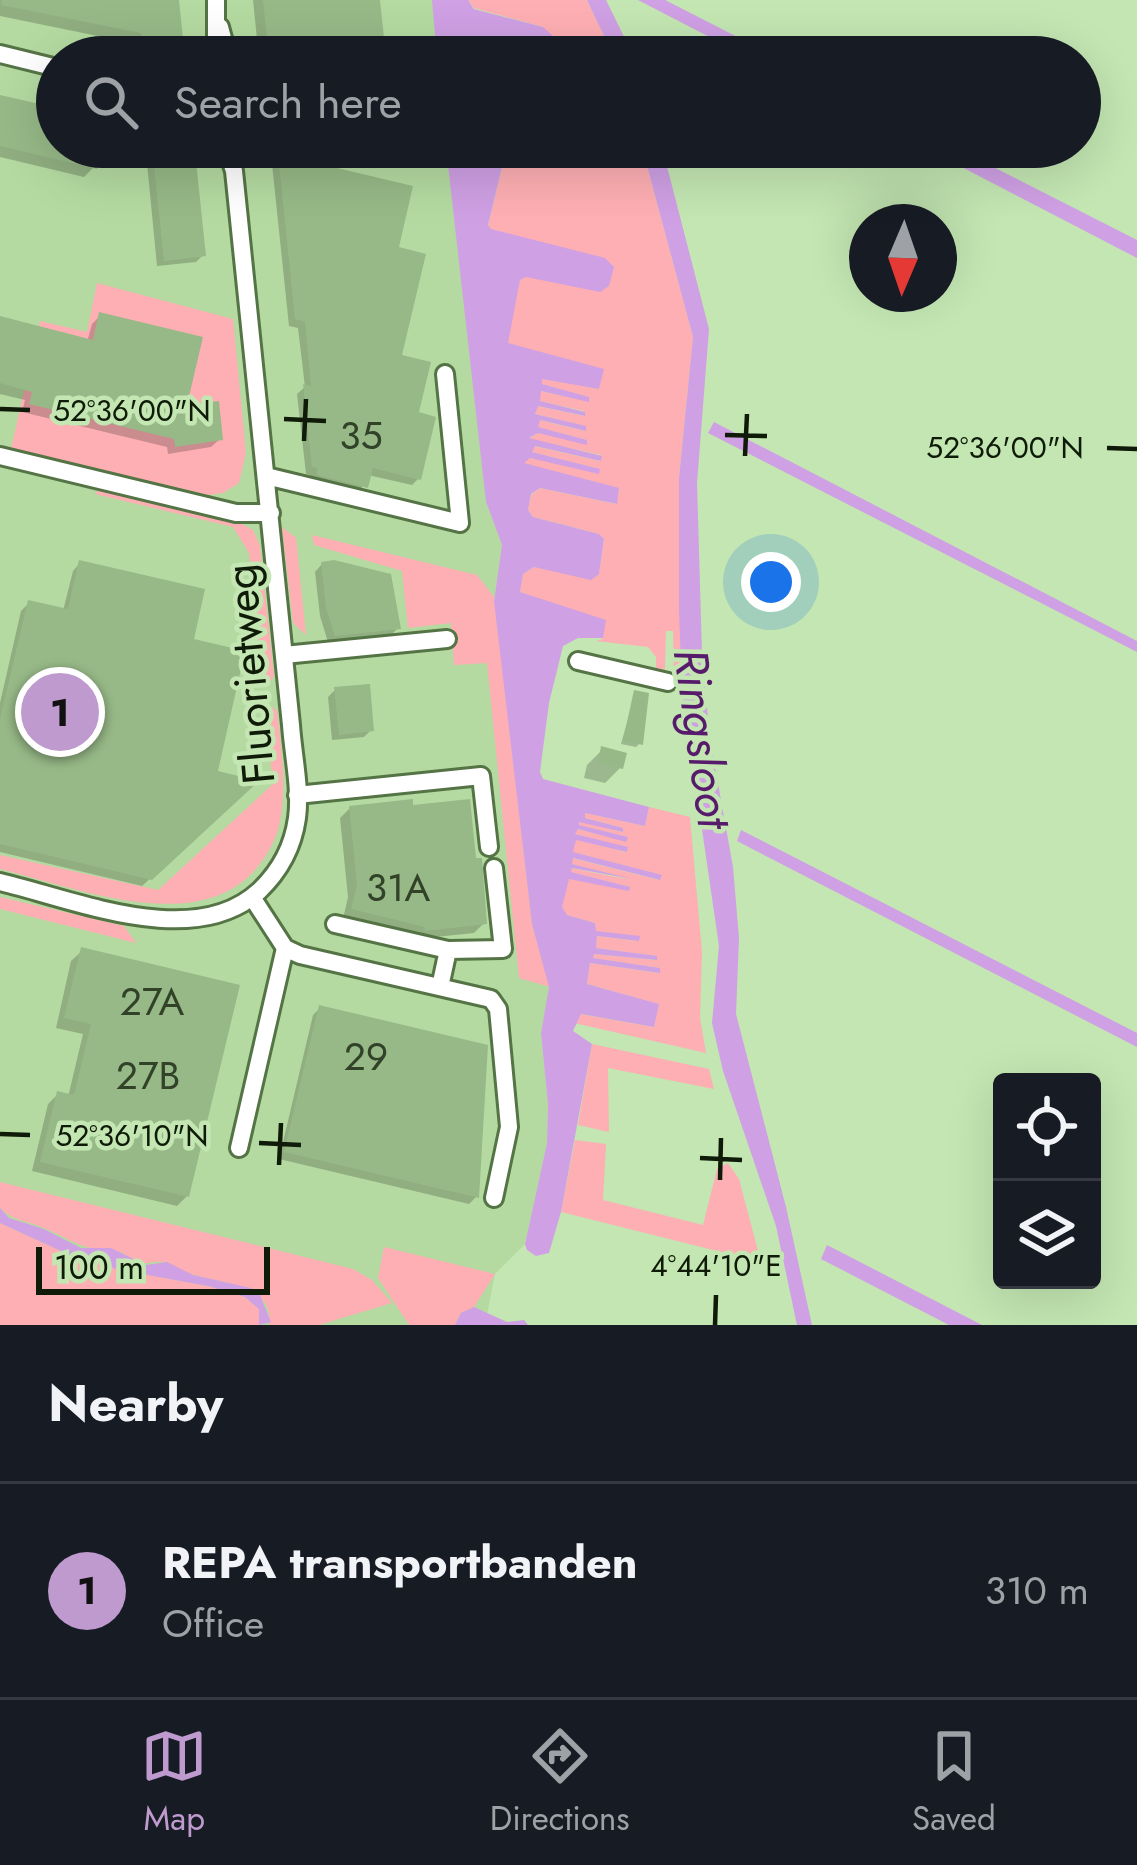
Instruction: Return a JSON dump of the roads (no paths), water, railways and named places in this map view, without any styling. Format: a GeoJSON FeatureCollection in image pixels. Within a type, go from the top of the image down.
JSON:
{"type":"FeatureCollection","features":[{"type":"Feature","properties":{"kind":"street"},"geometry":{"type":"LineString","coordinates":[[216,0],[217,36]]}},
{"type":"Feature","properties":{"kind":"street"},"geometry":{"type":"LineString","coordinates":[[218,21],[222,36]]}},
{"type":"Feature","properties":{"kind":"street"},"geometry":{"type":"LineString","coordinates":[[0,54],[36,63]]}},
{"type":"Feature","properties":{"kind":"street","name":"Fluorietweg"},"geometry":{"type":"LineString","coordinates":[[234,168],[297,795],[297,820],[284,860],[252,897]]}},
{"type":"Feature","properties":{"kind":"street"},"geometry":{"type":"LineString","coordinates":[[266,476],[460,524],[446,374]]}},
{"type":"Feature","properties":{"kind":"street"},"geometry":{"type":"LineString","coordinates":[[0,456],[236,513],[271,513]]}},
{"type":"Feature","properties":{"kind":"street"},"geometry":{"type":"LineString","coordinates":[[284,655],[447,639]]}},
{"type":"Feature","properties":{"kind":"street"},"geometry":{"type":"LineString","coordinates":[[578,661],[668,682]]}},
{"type":"Feature","properties":{"kind":"street"},"geometry":{"type":"LineString","coordinates":[[297,795],[481,776],[489,848]]}},
{"type":"Feature","properties":{"kind":"street"},"geometry":{"type":"LineString","coordinates":[[335,924],[448,950],[503,950],[494,868]]}},
{"type":"Feature","properties":{"kind":"street"},"geometry":{"type":"LineString","coordinates":[[0,882],[171,921],[220,916],[252,897],[285,948],[491,999],[498,1009],[509,1127],[494,1198]]}},
{"type":"Feature","properties":{"kind":"street"},"geometry":{"type":"LineString","coordinates":[[238,1148],[285,948]]}},
{"type":"Feature","properties":{"kind":"street"},"geometry":{"type":"LineString","coordinates":[[440,987],[448,950]]}},
{"type":"Feature","properties":{"kind":"water"},"geometry":{"type":"Polygon","coordinates":[[[432,0],[468,0],[474,9],[543,27],[553,36],[435,36],[432,0]]]}},
{"type":"Feature","properties":{"kind":"water"},"geometry":{"type":"Polygon","coordinates":[[[587,0],[606,0],[624,36],[604,36],[587,0]]]}},
{"type":"Feature","properties":{"kind":"water"},"geometry":{"type":"Polygon","coordinates":[[[638,0],[665,0],[736,36],[707,36],[638,0]]]}},
{"type":"Feature","properties":{"kind":"water"},"geometry":{"type":"Polygon","coordinates":[[[448,168],[502,168],[488,225],[491,229],[605,258],[614,267],[609,286],[600,292],[526,277],[520,280],[508,343],[604,369],[599,389],[542,379],[542,384],[589,397],[589,402],[541,391],[540,401],[585,412],[585,416],[538,406],[535,414],[586,426],[586,431],[540,420],[538,427],[587,440],[587,445],[538,433],[529,438],[602,456],[601,461],[535,446],[532,452],[600,469],[599,474],[530,458],[524,463],[619,488],[617,504],[540,488],[531,494],[528,510],[533,517],[604,539],[599,574],[591,580],[534,567],[523,574],[520,592],[606,620],[603,638],[578,638],[563,646],[540,772],[543,779],[649,807],[645,826],[585,813],[585,818],[623,828],[623,832],[579,822],[628,837],[626,842],[578,829],[575,834],[628,847],[627,852],[576,840],[573,852],[662,875],[660,880],[573,858],[572,864],[632,879],[572,868],[571,872],[630,887],[629,891],[569,879],[562,907],[567,915],[595,923],[596,931],[640,936],[639,941],[597,936],[596,948],[657,956],[657,960],[594,954],[593,958],[660,968],[660,973],[590,963],[587,984],[659,1004],[654,1027],[581,1014],[573,1031],[592,1044],[561,1212],[549,1253],[536,1256],[525,1244],[547,1143],[541,1033],[549,987],[532,924],[494,601],[502,545],[486,502],[448,168]]]}},
{"type":"Feature","properties":{"kind":"water","name":"Ringsloot"},"geometry":{"type":"Polygon","coordinates":[[[648,168],[667,168],[709,329],[697,483],[702,654],[710,739],[733,867],[739,938],[736,1014],[812,1325],[797,1325],[776,1226],[723,1071],[712,1023],[719,946],[682,692],[679,611],[679,478],[693,337],[648,168]]]}},
{"type":"Feature","properties":{"kind":"water"},"geometry":{"type":"Polygon","coordinates":[[[963,168],[995,168],[1137,240],[1137,258],[963,168]]]}},
{"type":"Feature","properties":{"kind":"water"},"geometry":{"type":"Polygon","coordinates":[[[714,422],[1137,641],[1137,652],[708,433],[714,422]]]}},
{"type":"Feature","properties":{"kind":"water"},"geometry":{"type":"Polygon","coordinates":[[[741,830],[1137,1033],[1137,1047],[737,841],[741,830]]]}},
{"type":"Feature","properties":{"kind":"water"},"geometry":{"type":"Polygon","coordinates":[[[0,1208],[9,1218],[81,1248],[111,1248],[146,1265],[167,1262],[193,1275],[251,1288],[260,1295],[271,1322],[259,1325],[259,1309],[245,1297],[72,1256],[0,1223],[0,1208]]]}},
{"type":"Feature","properties":{"kind":"water"},"geometry":{"type":"Polygon","coordinates":[[[827,1245],[982,1325],[949,1325],[821,1259],[827,1245]]]}},
{"type":"Feature","properties":{"kind":"water"},"geometry":{"type":"Polygon","coordinates":[[[474,1307],[507,1322],[524,1320],[528,1325],[455,1325],[461,1313],[474,1307]]]}},
{"type":"Feature","properties":{"kind":"place","name":"REPA transportbanden"},"geometry":{"type":"Point","coordinates":[60,712]}}]}
